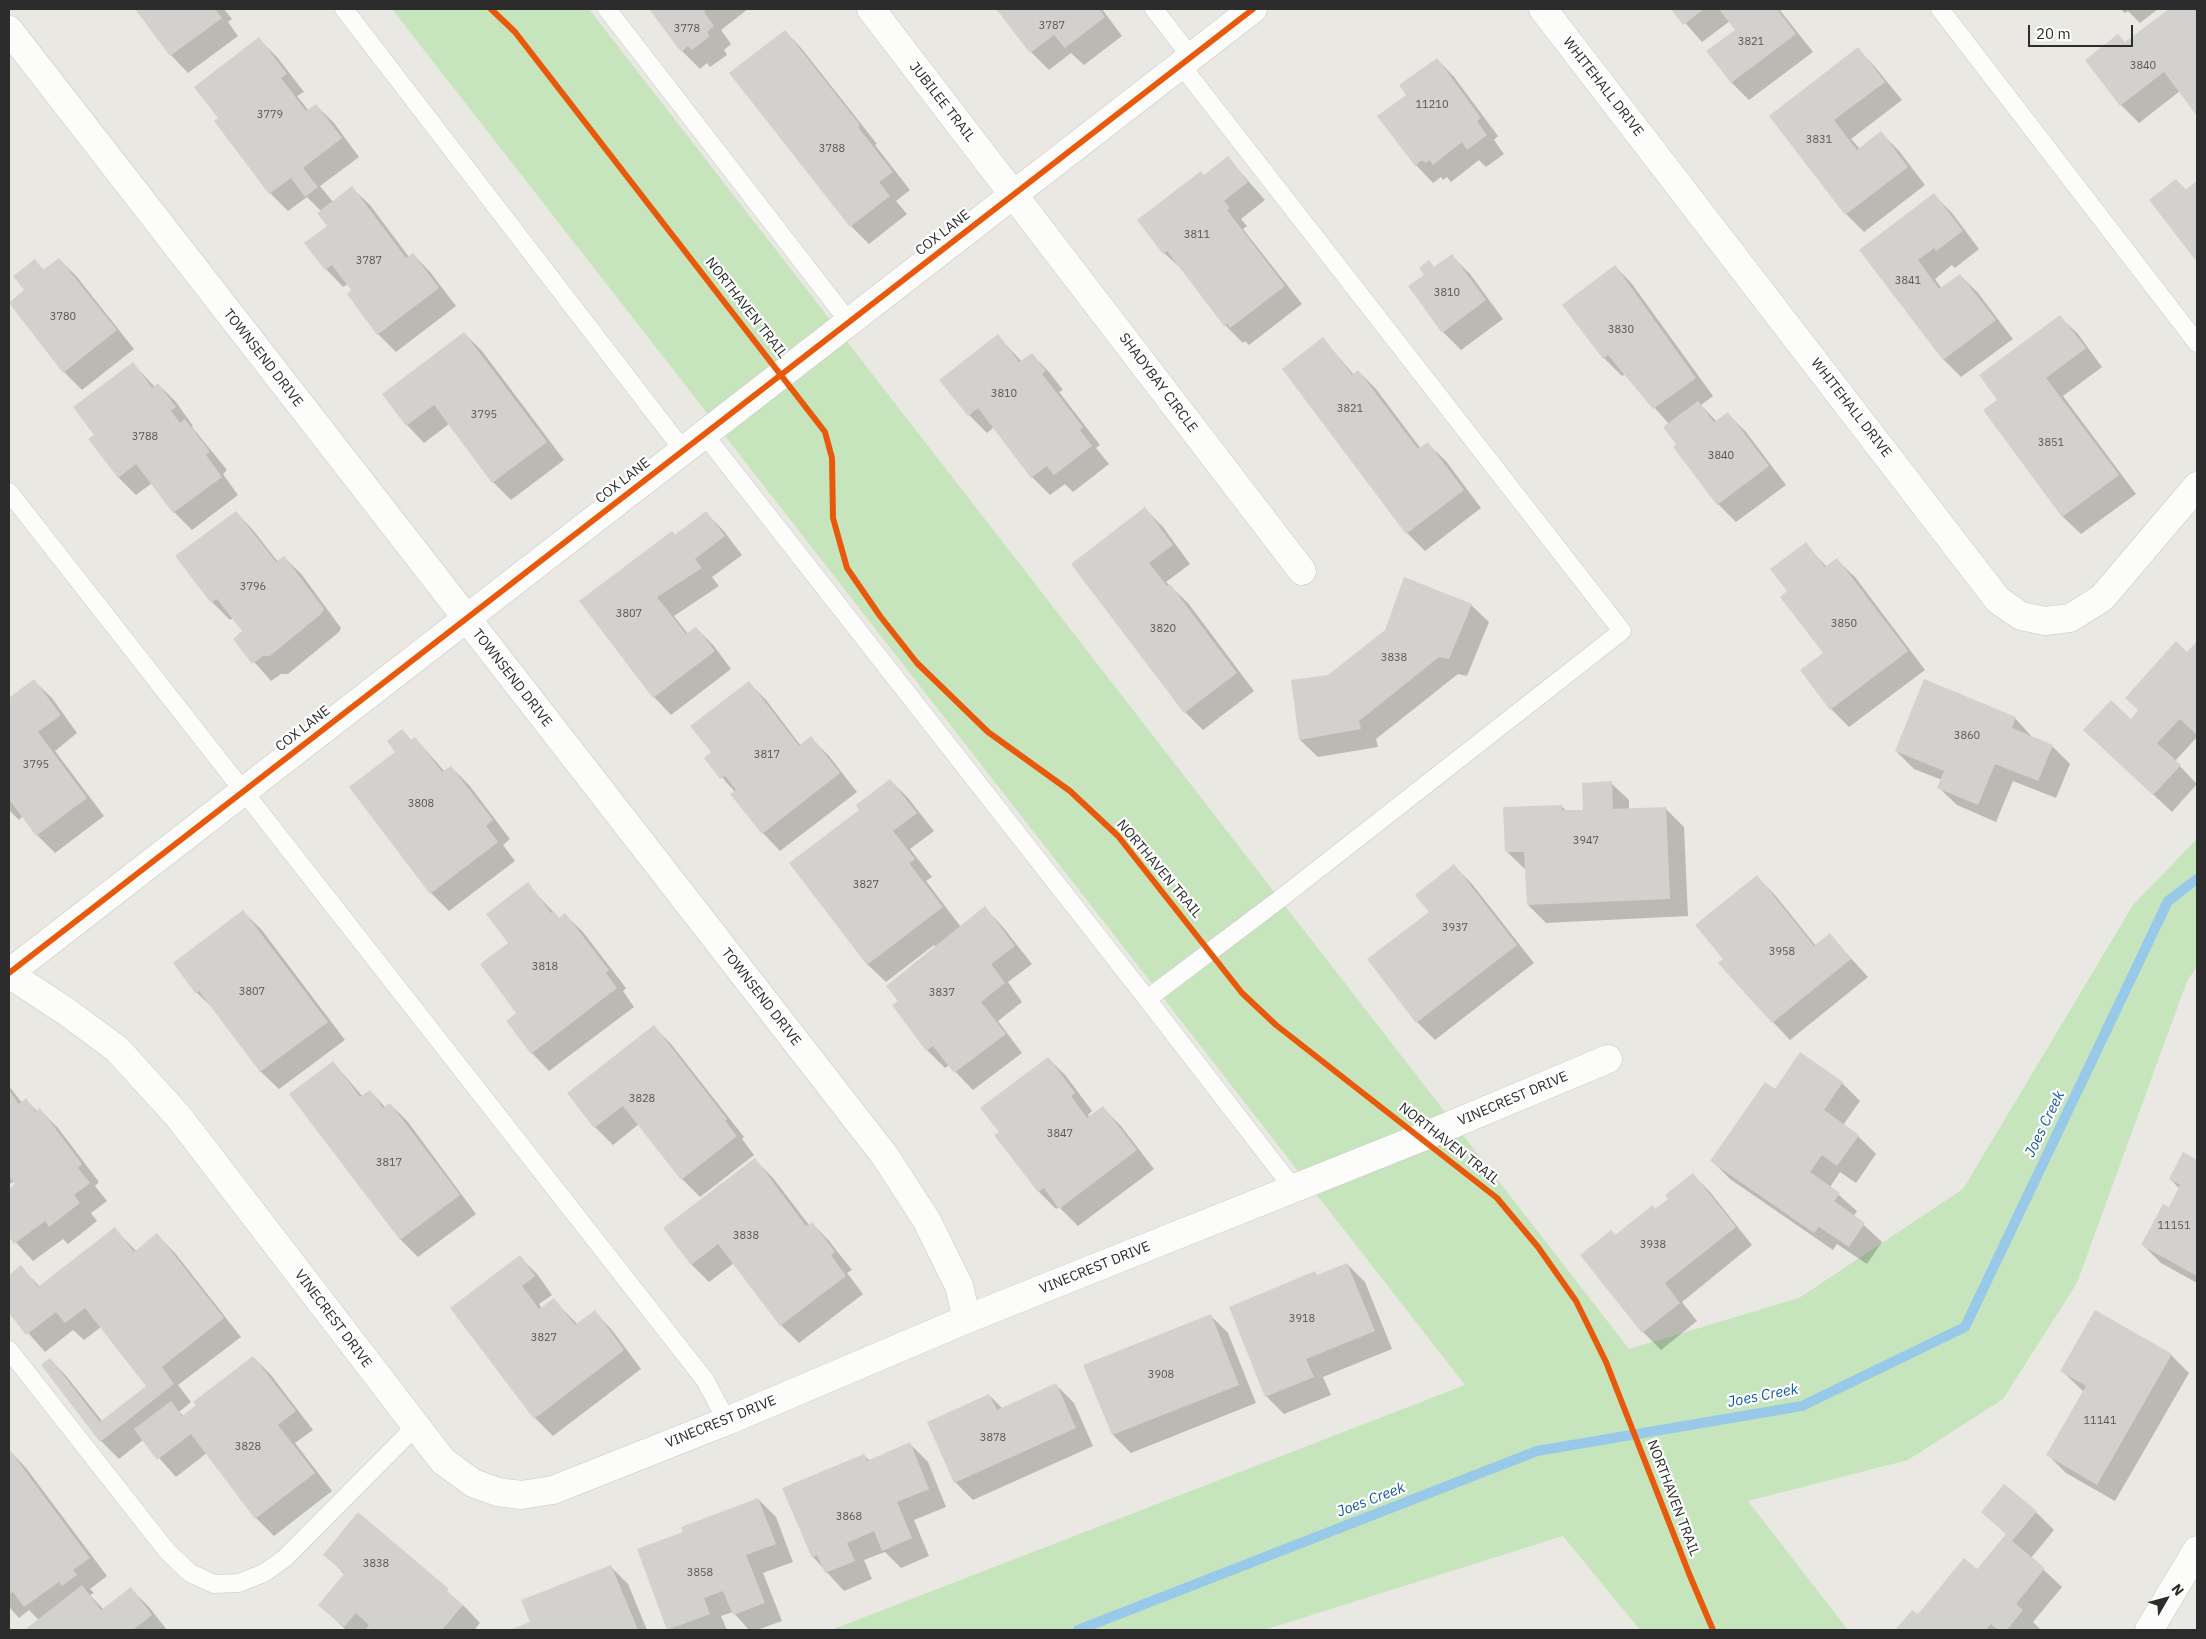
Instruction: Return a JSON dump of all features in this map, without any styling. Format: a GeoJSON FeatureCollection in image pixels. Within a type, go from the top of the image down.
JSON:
{"type":"FeatureCollection","features":[{"type":"Feature","properties":{"kind":"street","name":"JUBILEE TRAIL"},"geometry":{"type":"LineString","coordinates":[[871,9],[1014,195]]}},
{"type":"Feature","properties":{"kind":"street","name":"COX LANE"},"geometry":{"type":"LineString","coordinates":[[9,974],[1253,9]]}},
{"type":"Feature","properties":{"kind":"street","name":"WHITEHALL DRIVE"},"geometry":{"type":"LineString","coordinates":[[1543,9],[1998,600],[2021,616],[2045,621],[2070,618],[2102,598],[2197,486]]}},
{"type":"Feature","properties":{"kind":"street","name":"TOWNSEND DRIVE"},"geometry":{"type":"LineString","coordinates":[[9,30],[465,619],[885,1156],[927,1221],[959,1286],[967,1319]]}},
{"type":"Feature","properties":{"kind":"street","name":"SHADYBAY CIRCLE"},"geometry":{"type":"LineString","coordinates":[[1014,195],[1302,572]]}},
{"type":"Feature","properties":{"kind":"street","name":"VINECREST DRIVE"},"geometry":{"type":"LineString","coordinates":[[9,974],[67,1012],[117,1049],[178,1116],[415,1427],[443,1460],[473,1483],[498,1492],[521,1495],[553,1490],[727,1421],[967,1319],[1608,1059]]}},
{"type":"Feature","properties":{"kind":"street"},"geometry":{"type":"LineString","coordinates":[[2149,1630],[2197,1550]]}},
{"type":"Feature","properties":{"kind":"lane"},"geometry":{"type":"LineString","coordinates":[[344,9],[693,442],[1147,999],[1293,1188]]}},
{"type":"Feature","properties":{"kind":"lane"},"geometry":{"type":"LineString","coordinates":[[607,9],[849,322]]}},
{"type":"Feature","properties":{"kind":"lane"},"geometry":{"type":"LineString","coordinates":[[1147,999],[1280,899],[1622,631],[1186,61],[1154,9]]}},
{"type":"Feature","properties":{"kind":"lane"},"geometry":{"type":"LineString","coordinates":[[1940,9],[2197,343]]}},
{"type":"Feature","properties":{"kind":"lane"},"geometry":{"type":"LineString","coordinates":[[9,492],[704,1380],[727,1421]]}},
{"type":"Feature","properties":{"kind":"lane"},"geometry":{"type":"LineString","coordinates":[[9,1350],[167,1550],[190,1572],[214,1584],[239,1584],[264,1573],[285,1558],[415,1427]]}},
{"type":"Feature","properties":{"kind":"green space"},"geometry":{"type":"Polygon","coordinates":[[[392,9],[589,9],[1629,1349],[1799,1298],[1963,1189],[2133,905],[2197,839],[2197,967],[2187,981],[2077,1283],[2003,1399],[1908,1460],[1748,1501],[1848,1630],[1640,1630],[1563,1536],[1264,1630],[831,1630],[1465,1385],[392,9]]]}},
{"type":"Feature","properties":{"kind":"building"},"geometry":{"type":"Polygon","coordinates":[[[135,9],[215,9],[222,18],[170,56],[135,9]]]}},
{"type":"Feature","properties":{"kind":"building"},"geometry":{"type":"Polygon","coordinates":[[[649,9],[707,9],[704,12],[714,26],[707,32],[710,36],[692,50],[688,46],[681,52],[649,9]]]}},
{"type":"Feature","properties":{"kind":"building"},"geometry":{"type":"Polygon","coordinates":[[[996,9],[1099,9],[1105,17],[1065,48],[1054,35],[1030,53],[996,9]]]}},
{"type":"Feature","properties":{"kind":"building"},"geometry":{"type":"Polygon","coordinates":[[[1671,9],[1704,9],[1683,25],[1671,9]]]}},
{"type":"Feature","properties":{"kind":"building"},"geometry":{"type":"Polygon","coordinates":[[[1719,9],[1777,9],[1796,34],[1731,83],[1706,51],[1735,30],[1719,9]]]}},
{"type":"Feature","properties":{"kind":"building"},"geometry":{"type":"Polygon","coordinates":[[[2169,9],[2194,9],[2197,13],[2197,116],[2164,72],[2120,106],[2085,60],[2118,34],[2125,42],[2169,9]]]}},
{"type":"Feature","properties":{"kind":"building"},"geometry":{"type":"Polygon","coordinates":[[[785,30],[860,125],[858,127],[893,172],[879,182],[890,196],[850,227],[729,73],[785,30]]]}},
{"type":"Feature","properties":{"kind":"building"},"geometry":{"type":"Polygon","coordinates":[[[259,37],[287,74],[281,78],[306,111],[316,104],[342,138],[303,168],[318,187],[305,197],[291,178],[269,194],[214,121],[218,118],[194,87],[259,37]]]}},
{"type":"Feature","properties":{"kind":"building"},"geometry":{"type":"Polygon","coordinates":[[[1858,47],[1885,82],[1834,120],[1857,150],[1881,131],[1908,167],[1845,215],[1769,116],[1858,47]]]}},
{"type":"Feature","properties":{"kind":"building"},"geometry":{"type":"Polygon","coordinates":[[[1437,58],[1481,118],[1477,121],[1487,135],[1467,150],[1462,142],[1433,165],[1430,160],[1425,163],[1422,160],[1415,166],[1377,116],[1406,95],[1399,85],[1437,58]]]}},
{"type":"Feature","properties":{"kind":"building"},"geometry":{"type":"Polygon","coordinates":[[[1228,156],[1248,182],[1224,201],[1230,208],[1227,210],[1285,286],[1230,328],[1227,324],[1224,326],[1167,251],[1163,254],[1137,220],[1201,171],[1204,175],[1228,156]]]}},
{"type":"Feature","properties":{"kind":"building"},"geometry":{"type":"Polygon","coordinates":[[[2176,179],[2185,190],[2197,181],[2197,262],[2149,200],[2176,179]]]}},
{"type":"Feature","properties":{"kind":"building"},"geometry":{"type":"Polygon","coordinates":[[[352,186],[406,258],[413,253],[439,288],[377,335],[347,294],[351,290],[332,265],[325,270],[304,243],[327,226],[317,213],[352,186]]]}},
{"type":"Feature","properties":{"kind":"building"},"geometry":{"type":"Polygon","coordinates":[[[1934,193],[1963,231],[1936,251],[1934,248],[1918,260],[1939,289],[1960,274],[1996,320],[1943,360],[1859,250],[1934,193]]]}},
{"type":"Feature","properties":{"kind":"building"},"geometry":{"type":"Polygon","coordinates":[[[1452,254],[1486,300],[1442,333],[1408,286],[1424,275],[1419,268],[1429,260],[1434,267],[1452,254]]]}},
{"type":"Feature","properties":{"kind":"building"},"geometry":{"type":"Polygon","coordinates":[[[59,258],[117,330],[63,373],[9,303],[24,290],[13,276],[35,259],[43,270],[59,258]]]}},
{"type":"Feature","properties":{"kind":"building"},"geometry":{"type":"Polygon","coordinates":[[[1615,265],[1696,378],[1653,409],[1608,355],[1603,359],[1562,305],[1615,265]]]}},
{"type":"Feature","properties":{"kind":"building"},"geometry":{"type":"Polygon","coordinates":[[[2060,315],[2086,348],[2046,378],[2119,475],[2062,517],[1983,410],[1997,400],[1979,375],[2060,315]]]}},
{"type":"Feature","properties":{"kind":"building"},"geometry":{"type":"Polygon","coordinates":[[[464,332],[547,442],[492,483],[434,405],[406,426],[382,394],[464,332]]]}},
{"type":"Feature","properties":{"kind":"building"},"geometry":{"type":"Polygon","coordinates":[[[998,334],[1019,362],[1032,353],[1046,371],[1042,374],[1083,427],[1080,430],[1092,446],[1054,475],[1047,466],[1031,478],[978,408],[968,416],[939,380],[998,334]]]}},
{"type":"Feature","properties":{"kind":"building"},"geometry":{"type":"Polygon","coordinates":[[[1323,337],[1352,375],[1358,370],[1418,449],[1428,442],[1464,490],[1406,534],[1282,369],[1323,337]]]}},
{"type":"Feature","properties":{"kind":"building"},"geometry":{"type":"Polygon","coordinates":[[[133,362],[152,388],[158,383],[176,407],[171,411],[180,423],[185,419],[210,452],[206,455],[222,477],[173,513],[136,464],[118,478],[88,439],[94,435],[73,407],[133,362]]]}},
{"type":"Feature","properties":{"kind":"building"},"geometry":{"type":"Polygon","coordinates":[[[1698,401],[1714,422],[1728,412],[1769,466],[1717,505],[1673,447],[1676,444],[1663,427],[1698,401]]]}},
{"type":"Feature","properties":{"kind":"building"},"geometry":{"type":"Polygon","coordinates":[[[1145,507],[1173,545],[1149,563],[1167,586],[1170,584],[1237,673],[1184,713],[1071,564],[1145,507]]]}},
{"type":"Feature","properties":{"kind":"building"},"geometry":{"type":"Polygon","coordinates":[[[236,511],[276,562],[284,556],[324,609],[321,614],[270,656],[263,656],[252,664],[233,639],[242,631],[217,599],[211,603],[175,556],[236,511]]]}},
{"type":"Feature","properties":{"kind":"building"},"geometry":{"type":"Polygon","coordinates":[[[706,511],[725,536],[695,559],[702,568],[657,597],[686,634],[696,627],[715,651],[653,698],[579,601],[672,531],[675,535],[706,511]]]}},
{"type":"Feature","properties":{"kind":"building"},"geometry":{"type":"Polygon","coordinates":[[[1806,542],[1825,567],[1837,558],[1908,651],[1830,710],[1800,670],[1823,653],[1780,597],[1787,591],[1770,569],[1806,542]]]}},
{"type":"Feature","properties":{"kind":"building"},"geometry":{"type":"Polygon","coordinates":[[[1404,577],[1472,604],[1449,659],[1439,657],[1359,721],[1361,729],[1299,740],[1291,680],[1328,675],[1385,630],[1404,577]]]}},
{"type":"Feature","properties":{"kind":"building"},"geometry":{"type":"Polygon","coordinates":[[[2176,641],[2187,652],[2197,641],[2197,735],[2180,719],[2157,743],[2181,765],[2153,795],[2083,730],[2111,700],[2131,719],[2138,710],[2125,698],[2176,641]]]}},
{"type":"Feature","properties":{"kind":"building"},"geometry":{"type":"Polygon","coordinates":[[[34,679],[61,715],[38,732],[87,798],[36,836],[9,799],[9,698],[34,679]]]}},
{"type":"Feature","properties":{"kind":"building"},"geometry":{"type":"Polygon","coordinates":[[[1924,679],[2016,717],[2012,728],[2053,745],[2038,781],[1995,764],[1978,805],[1937,788],[1944,771],[1895,751],[1924,679]]]}},
{"type":"Feature","properties":{"kind":"building"},"geometry":{"type":"Polygon","coordinates":[[[749,681],[799,746],[811,736],[840,773],[762,834],[730,794],[736,790],[725,776],[720,779],[704,758],[711,752],[690,726],[749,681]]]}},
{"type":"Feature","properties":{"kind":"building"},"geometry":{"type":"Polygon","coordinates":[[[402,729],[411,740],[415,737],[442,772],[451,766],[493,820],[486,826],[498,842],[430,894],[349,787],[395,752],[387,741],[402,729]]]}},
{"type":"Feature","properties":{"kind":"building"},"geometry":{"type":"Polygon","coordinates":[[[890,779],[917,813],[893,831],[915,859],[909,863],[943,907],[867,965],[789,863],[859,810],[856,805],[890,779]]]}},
{"type":"Feature","properties":{"kind":"building"},"geometry":{"type":"Polygon","coordinates":[[[1612,781],[1613,809],[1666,807],[1670,899],[1527,905],[1524,852],[1505,852],[1503,807],[1562,805],[1562,810],[1583,810],[1582,783],[1612,781]]]}},
{"type":"Feature","properties":{"kind":"building"},"geometry":{"type":"Polygon","coordinates":[[[1454,864],[1517,945],[1416,1023],[1367,959],[1429,912],[1415,895],[1454,864]]]}},
{"type":"Feature","properties":{"kind":"building"},"geometry":{"type":"Polygon","coordinates":[[[1757,875],[1814,946],[1830,933],[1851,959],[1772,1023],[1718,963],[1723,959],[1695,925],[1757,875]]]}},
{"type":"Feature","properties":{"kind":"building"},"geometry":{"type":"Polygon","coordinates":[[[528,882],[551,913],[554,911],[559,918],[565,913],[609,970],[606,973],[617,988],[531,1054],[506,1021],[516,1013],[480,964],[508,943],[486,914],[528,882]]]}},
{"type":"Feature","properties":{"kind":"building"},"geometry":{"type":"Polygon","coordinates":[[[985,906],[1015,946],[991,964],[1005,983],[981,1002],[1006,1034],[954,1073],[933,1046],[926,1051],[892,1005],[898,1001],[886,986],[985,906]]]}},
{"type":"Feature","properties":{"kind":"building"},"geometry":{"type":"Polygon","coordinates":[[[243,910],[328,1022],[260,1072],[199,991],[195,993],[173,963],[243,910]]]}},
{"type":"Feature","properties":{"kind":"building"},"geometry":{"type":"Polygon","coordinates":[[[654,1025],[727,1119],[725,1121],[737,1136],[681,1180],[623,1106],[594,1128],[567,1093],[654,1025]]]}},
{"type":"Feature","properties":{"kind":"building"},"geometry":{"type":"Polygon","coordinates":[[[1800,1052],[1843,1082],[1824,1110],[1859,1135],[1837,1166],[1822,1155],[1810,1172],[1840,1193],[1834,1201],[1865,1223],[1849,1247],[1819,1227],[1814,1233],[1710,1161],[1765,1082],[1775,1089],[1800,1052]]]}},
{"type":"Feature","properties":{"kind":"building"},"geometry":{"type":"Polygon","coordinates":[[[1048,1057],[1075,1093],[1071,1096],[1087,1118],[1103,1106],[1137,1150],[1059,1209],[1044,1188],[1038,1192],[994,1135],[999,1132],[980,1108],[1048,1057]]]}},
{"type":"Feature","properties":{"kind":"building"},"geometry":{"type":"Polygon","coordinates":[[[333,1061],[360,1097],[370,1090],[383,1108],[390,1103],[460,1195],[400,1240],[289,1094],[333,1061]]]}},
{"type":"Feature","properties":{"kind":"building"},"geometry":{"type":"Polygon","coordinates":[[[9,1090],[19,1104],[26,1098],[36,1112],[40,1108],[82,1164],[78,1168],[90,1183],[74,1195],[80,1203],[49,1227],[45,1221],[14,1244],[9,1237],[9,1189],[15,1184],[9,1176],[9,1090]]]}},
{"type":"Feature","properties":{"kind":"building"},"geometry":{"type":"Polygon","coordinates":[[[2183,1152],[2197,1160],[2197,1276],[2141,1245],[2163,1204],[2169,1207],[2180,1185],[2169,1179],[2183,1152]]]}},
{"type":"Feature","properties":{"kind":"building"},"geometry":{"type":"Polygon","coordinates":[[[755,1158],[806,1226],[812,1222],[835,1252],[831,1255],[846,1276],[780,1326],[718,1244],[691,1265],[663,1228],[755,1158]]]}},
{"type":"Feature","properties":{"kind":"building"},"geometry":{"type":"Polygon","coordinates":[[[1693,1173],[1736,1227],[1665,1283],[1680,1303],[1642,1333],[1580,1255],[1611,1230],[1615,1235],[1653,1205],[1655,1209],[1668,1199],[1665,1195],[1693,1173]]]}},
{"type":"Feature","properties":{"kind":"building"},"geometry":{"type":"Polygon","coordinates":[[[115,1227],[134,1252],[157,1233],[224,1318],[162,1367],[174,1384],[100,1442],[41,1365],[50,1358],[100,1422],[146,1386],[85,1308],[65,1323],[56,1312],[26,1335],[9,1313],[9,1275],[21,1265],[38,1287],[115,1227]]]}},
{"type":"Feature","properties":{"kind":"building"},"geometry":{"type":"Polygon","coordinates":[[[520,1255],[535,1276],[522,1286],[539,1309],[554,1298],[575,1325],[595,1310],[624,1350],[534,1419],[450,1308],[520,1255]]]}},
{"type":"Feature","properties":{"kind":"building"},"geometry":{"type":"Polygon","coordinates":[[[1347,1263],[1375,1331],[1306,1359],[1314,1377],[1265,1397],[1229,1307],[1315,1271],[1317,1275],[1347,1263]]]}},
{"type":"Feature","properties":{"kind":"building"},"geometry":{"type":"Polygon","coordinates":[[[2095,1310],[2172,1354],[2097,1485],[2046,1455],[2086,1386],[2060,1371],[2095,1310]]]}},
{"type":"Feature","properties":{"kind":"building"},"geometry":{"type":"Polygon","coordinates":[[[1211,1314],[1239,1385],[1112,1435],[1083,1365],[1211,1314]]]}},
{"type":"Feature","properties":{"kind":"building"},"geometry":{"type":"Polygon","coordinates":[[[253,1356],[296,1411],[278,1425],[315,1473],[255,1519],[191,1434],[157,1460],[134,1429],[171,1401],[182,1416],[196,1405],[193,1402],[253,1356]]]}},
{"type":"Feature","properties":{"kind":"building"},"geometry":{"type":"Polygon","coordinates":[[[1056,1383],[1076,1428],[954,1483],[927,1422],[989,1394],[997,1410],[1056,1383]]]}},
{"type":"Feature","properties":{"kind":"building"},"geometry":{"type":"Polygon","coordinates":[[[910,1442],[929,1489],[897,1502],[912,1538],[882,1551],[874,1531],[847,1543],[855,1561],[825,1573],[817,1555],[812,1558],[782,1488],[864,1454],[867,1461],[910,1442]]]}},
{"type":"Feature","properties":{"kind":"building"},"geometry":{"type":"Polygon","coordinates":[[[9,1449],[90,1558],[73,1570],[77,1575],[62,1586],[59,1582],[24,1607],[13,1592],[9,1594],[9,1449]]]}},
{"type":"Feature","properties":{"kind":"building"},"geometry":{"type":"Polygon","coordinates":[[[2004,1484],[2037,1511],[2012,1541],[2045,1568],[2016,1604],[2023,1610],[2007,1630],[1998,1630],[1991,1624],[1986,1630],[1895,1630],[1912,1610],[1918,1614],[1964,1558],[1977,1569],[2006,1534],[1981,1512],[2004,1484]]]}},
{"type":"Feature","properties":{"kind":"building"},"geometry":{"type":"Polygon","coordinates":[[[758,1498],[776,1544],[746,1555],[765,1603],[733,1615],[723,1591],[704,1598],[710,1614],[667,1630],[637,1549],[683,1532],[681,1527],[758,1498]]]}},
{"type":"Feature","properties":{"kind":"building"},"geometry":{"type":"Polygon","coordinates":[[[358,1512],[449,1589],[447,1591],[463,1605],[442,1630],[365,1630],[369,1625],[356,1613],[344,1627],[318,1605],[345,1573],[323,1555],[358,1512]]]}},
{"type":"Feature","properties":{"kind":"building"},"geometry":{"type":"Polygon","coordinates":[[[611,1565],[638,1630],[509,1630],[530,1622],[521,1600],[611,1565]]]}},
{"type":"Feature","properties":{"kind":"building"},"geometry":{"type":"Polygon","coordinates":[[[82,1585],[101,1610],[131,1587],[152,1615],[133,1630],[28,1630],[27,1628],[82,1585]]]}},
{"type":"Feature","properties":{"kind":"waterway","name":"Joes Creek"},"geometry":{"type":"LineString","coordinates":[[1078,1630],[1537,1451],[1802,1406],[1965,1327],[2168,901],[2197,879]]}},
{"type":"Feature","properties":{"kind":"cycle path","name":"NORTHAVEN TRAIL"},"geometry":{"type":"LineString","coordinates":[[491,9],[515,32],[825,432],[832,458],[833,518],[847,568],[880,616],[917,663],[988,732],[1070,791],[1118,836],[1242,993],[1276,1025],[1497,1198],[1538,1247],[1576,1301],[1606,1362],[1713,1630]]}},
{"type":"Feature","properties":{"kind":"cycle path"},"geometry":{"type":"LineString","coordinates":[[9,973],[1253,9]]}}]}
